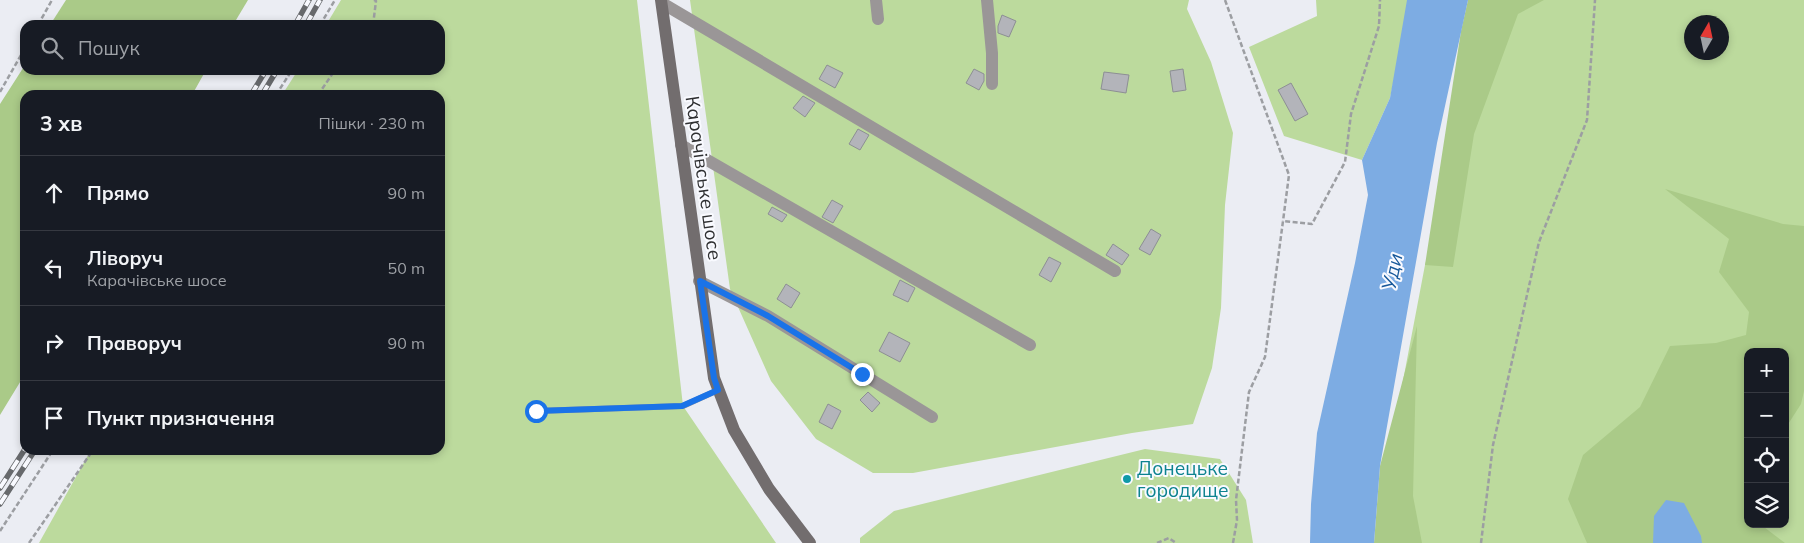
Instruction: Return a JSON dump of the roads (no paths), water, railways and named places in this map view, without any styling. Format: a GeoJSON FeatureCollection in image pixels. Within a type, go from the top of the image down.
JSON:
{"type":"FeatureCollection","features":[{"type":"Feature","properties":{"kind":"main road","name":"Карачівське шосе"},"geometry":{"type":"LineString","coordinates":[[661,2],[714,378],[734,430],[759,472],[810,543]]}},
{"type":"Feature","properties":{"kind":"street"},"geometry":{"type":"LineString","coordinates":[[876,0],[878,19]]}},
{"type":"Feature","properties":{"kind":"street"},"geometry":{"type":"LineString","coordinates":[[986,0],[992,53],[992,84]]}},
{"type":"Feature","properties":{"kind":"street"},"geometry":{"type":"LineString","coordinates":[[661,2],[1115,271]]}},
{"type":"Feature","properties":{"kind":"street"},"geometry":{"type":"LineString","coordinates":[[681,145],[1030,345]]}},
{"type":"Feature","properties":{"kind":"street"},"geometry":{"type":"LineString","coordinates":[[700,281],[768,316],[932,417]]}},
{"type":"Feature","properties":{"kind":"lane"},"geometry":{"type":"LineString","coordinates":[[536,411],[682,406],[718,390]]}},
{"type":"Feature","properties":{"kind":"water","name":"Уди"},"geometry":{"type":"Polygon","coordinates":[[[1407,0],[1468,0],[1437,143],[1380,466],[1374,543],[1310,543],[1317,433],[1355,263],[1368,195],[1362,160],[1390,98],[1407,0]]]}},
{"type":"Feature","properties":{"kind":"water"},"geometry":{"type":"Polygon","coordinates":[[[1666,500],[1684,503],[1701,536],[1702,543],[1653,543],[1654,516],[1666,500]]]}},
{"type":"Feature","properties":{"kind":"railway"},"geometry":{"type":"LineString","coordinates":[[298,20],[309,0]]}},
{"type":"Feature","properties":{"kind":"railway"},"geometry":{"type":"LineString","coordinates":[[309,20],[320,0]]}},
{"type":"Feature","properties":{"kind":"railway"},"geometry":{"type":"LineString","coordinates":[[254,90],[263,75]]}},
{"type":"Feature","properties":{"kind":"railway"},"geometry":{"type":"LineString","coordinates":[[265,90],[274,75]]}},
{"type":"Feature","properties":{"kind":"railway"},"geometry":{"type":"LineString","coordinates":[[0,488],[21,455]]}},
{"type":"Feature","properties":{"kind":"railway"},"geometry":{"type":"LineString","coordinates":[[0,504],[32,455]]}},
{"type":"Feature","properties":{"kind":"place","name":"Донецьке городище"},"geometry":{"type":"Point","coordinates":[1127,479]}}]}
